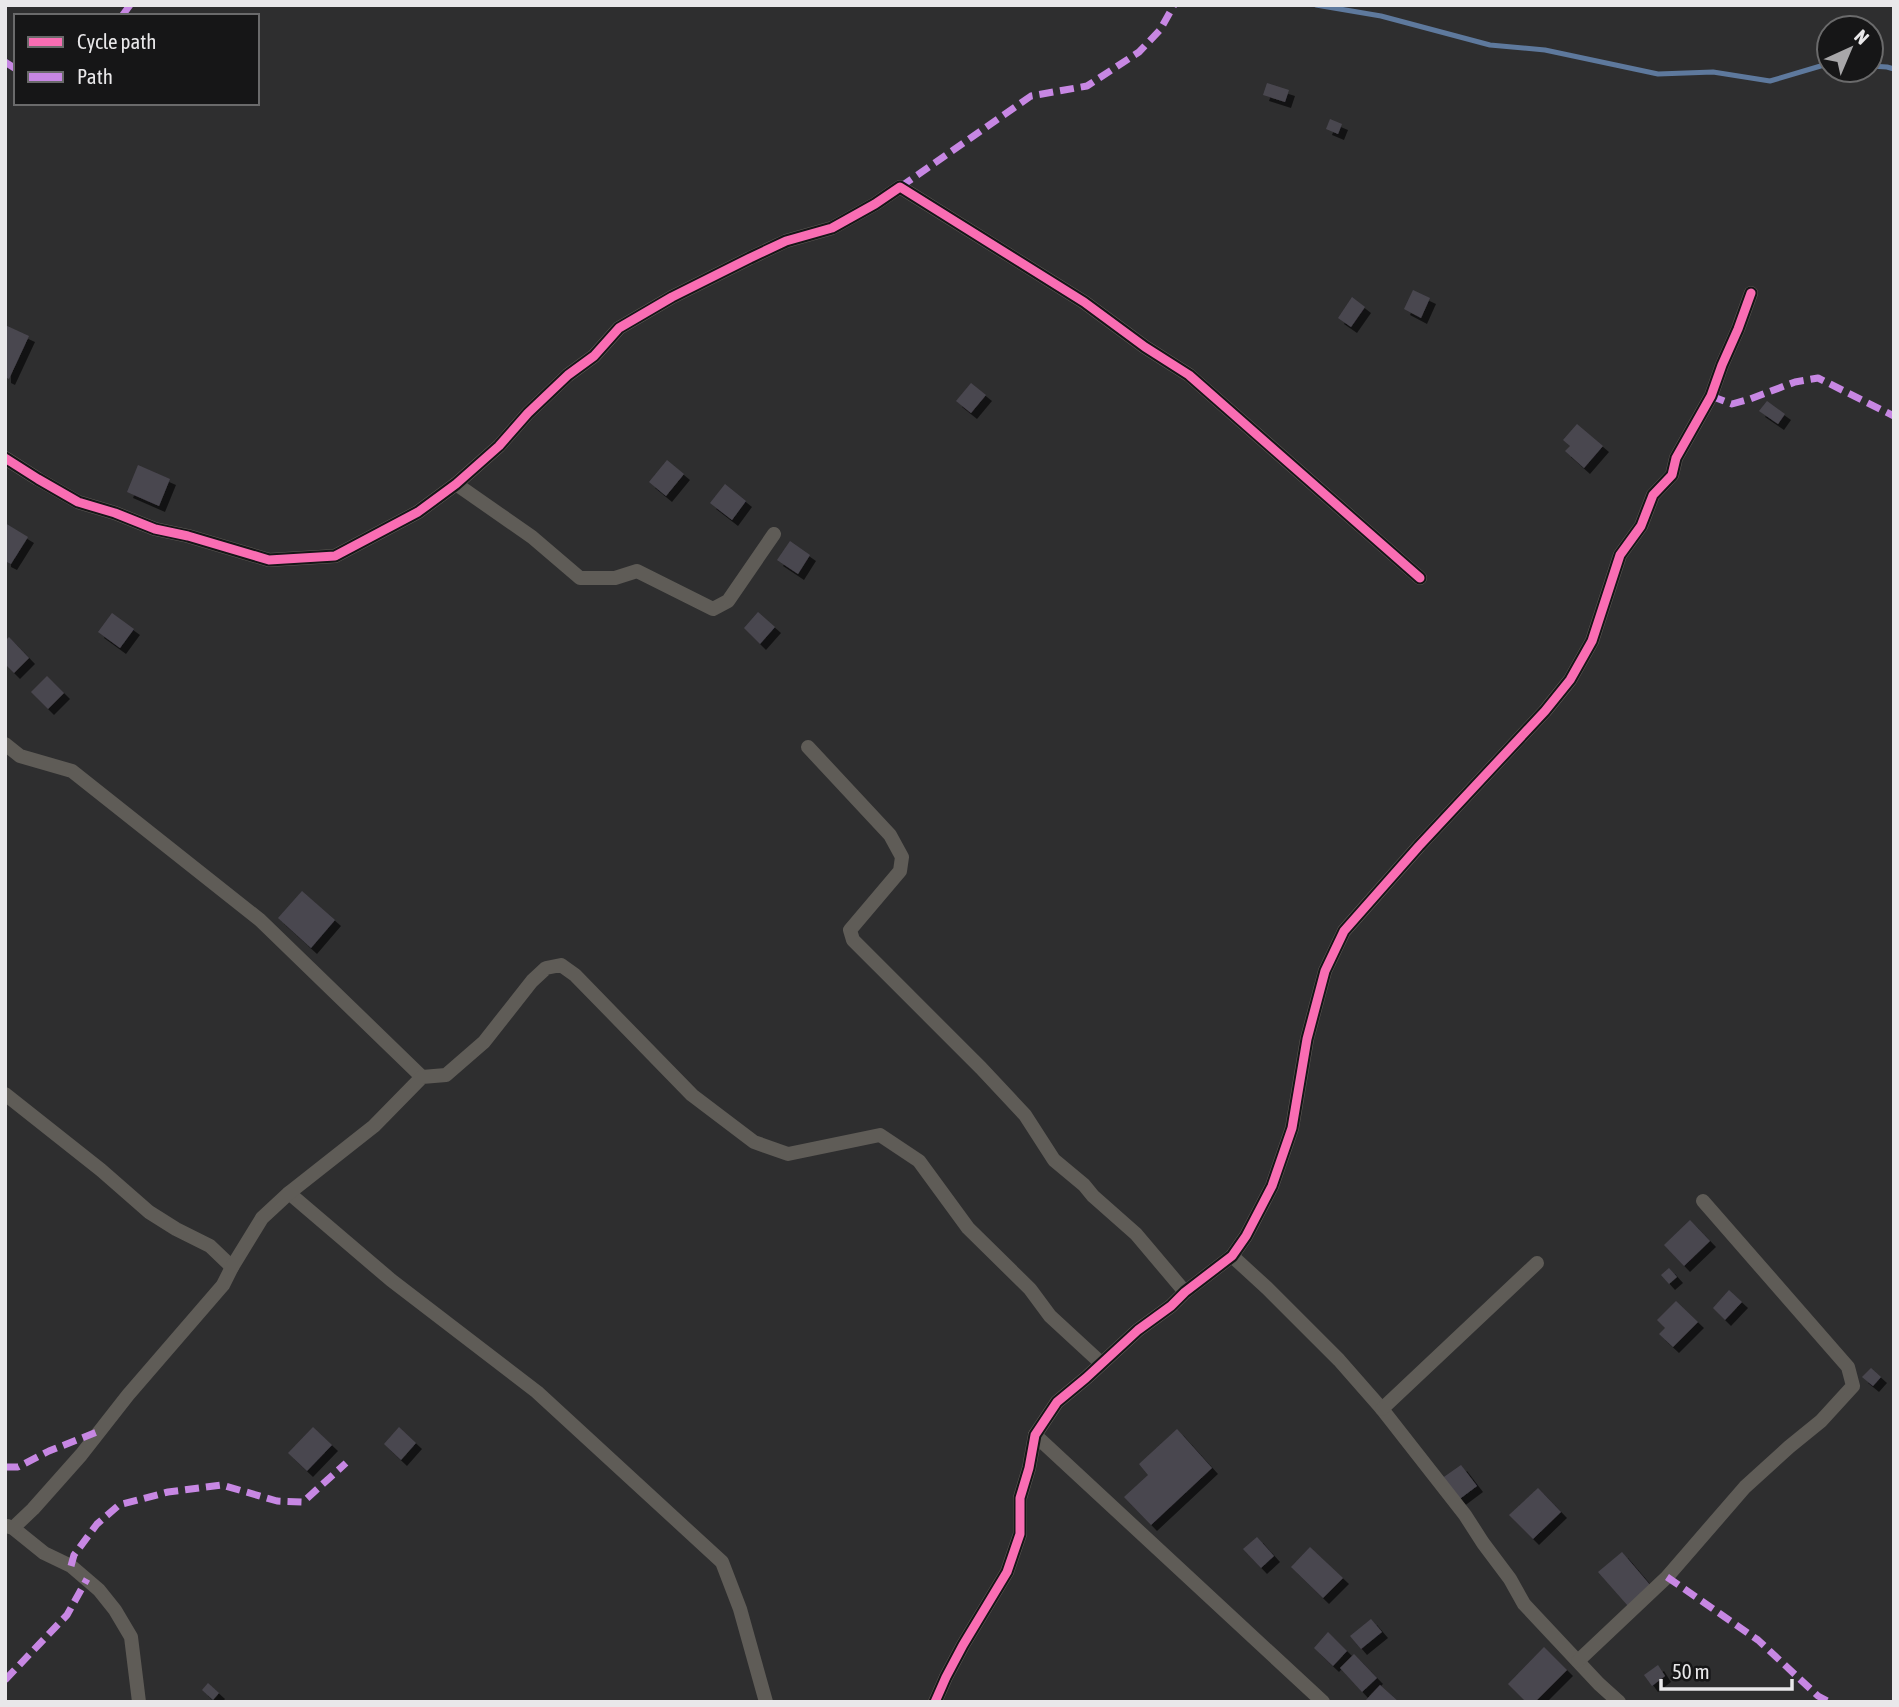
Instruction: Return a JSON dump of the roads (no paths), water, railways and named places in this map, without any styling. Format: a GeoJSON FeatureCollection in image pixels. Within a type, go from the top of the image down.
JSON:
{"type":"FeatureCollection","features":[{"type":"Feature","properties":{"kind":"street"},"geometry":{"type":"LineString","coordinates":[[5,458],[78,502],[155,529],[269,559],[335,556],[418,512],[456,484],[499,446],[528,412],[568,375],[594,356],[619,328],[672,297],[786,241],[832,228],[900,187],[1084,302],[1189,375],[1420,578]]}},
{"type":"Feature","properties":{"kind":"street"},"geometry":{"type":"LineString","coordinates":[[935,1702],[952,1666],[1007,1572],[1020,1534],[1020,1498],[1035,1435],[1057,1402],[1138,1330],[1232,1256],[1247,1236],[1272,1186],[1292,1128],[1307,1039],[1325,971],[1344,931],[1545,711],[1570,680],[1592,640],[1620,555],[1642,526],[1653,495],[1672,475],[1676,458],[1711,396],[1751,293]]}},
{"type":"Feature","properties":{"kind":"street"},"geometry":{"type":"LineString","coordinates":[[456,484],[533,537],[580,578],[615,578],[637,571],[713,609],[728,601],[774,534]]}},
{"type":"Feature","properties":{"kind":"street"},"geometry":{"type":"LineString","coordinates":[[5,744],[20,756],[72,771],[260,920],[422,1077]]}},
{"type":"Feature","properties":{"kind":"street"},"geometry":{"type":"LineString","coordinates":[[808,747],[890,835],[902,857],[900,871],[850,930],[853,940],[981,1068],[1025,1115],[1054,1160],[1136,1234],[1185,1292]]}},
{"type":"Feature","properties":{"kind":"street"},"geometry":{"type":"LineString","coordinates":[[139,1702],[131,1637],[115,1610],[99,1590],[71,1566],[44,1553],[9,1527],[33,1509],[199,1315],[223,1285],[262,1218],[289,1193],[374,1126],[422,1077],[446,1075],[484,1042],[532,981],[546,968],[561,965],[575,975],[692,1095],[754,1142],[788,1154],[880,1135],[919,1161],[968,1228],[1030,1289],[1050,1316],[1101,1363]]}},
{"type":"Feature","properties":{"kind":"street"},"geometry":{"type":"LineString","coordinates":[[5,1094],[149,1212],[210,1246],[232,1267]]}},
{"type":"Feature","properties":{"kind":"street"},"geometry":{"type":"LineString","coordinates":[[289,1193],[391,1280],[537,1392],[722,1562],[740,1609],[766,1702]]}},
{"type":"Feature","properties":{"kind":"street"},"geometry":{"type":"LineString","coordinates":[[1577,1661],[1667,1577],[1745,1487],[1821,1421],[1853,1386],[1848,1367],[1703,1201]]}},
{"type":"Feature","properties":{"kind":"street"},"geometry":{"type":"LineString","coordinates":[[1232,1256],[1339,1360],[1382,1409],[1465,1515],[1510,1579],[1524,1604],[1619,1702]]}},
{"type":"Feature","properties":{"kind":"street"},"geometry":{"type":"LineString","coordinates":[[1382,1409],[1537,1263]]}},
{"type":"Feature","properties":{"kind":"street"},"geometry":{"type":"LineString","coordinates":[[1035,1435],[1323,1702]]}},
{"type":"Feature","properties":{"kind":"waterway"},"geometry":{"type":"LineString","coordinates":[[1316,5],[1381,16],[1490,45],[1545,50],[1658,74],[1713,72],[1770,81],[1815,68]]}},
{"type":"Feature","properties":{"kind":"waterway"},"geometry":{"type":"LineString","coordinates":[[1885,67],[1894,69]]}}]}
